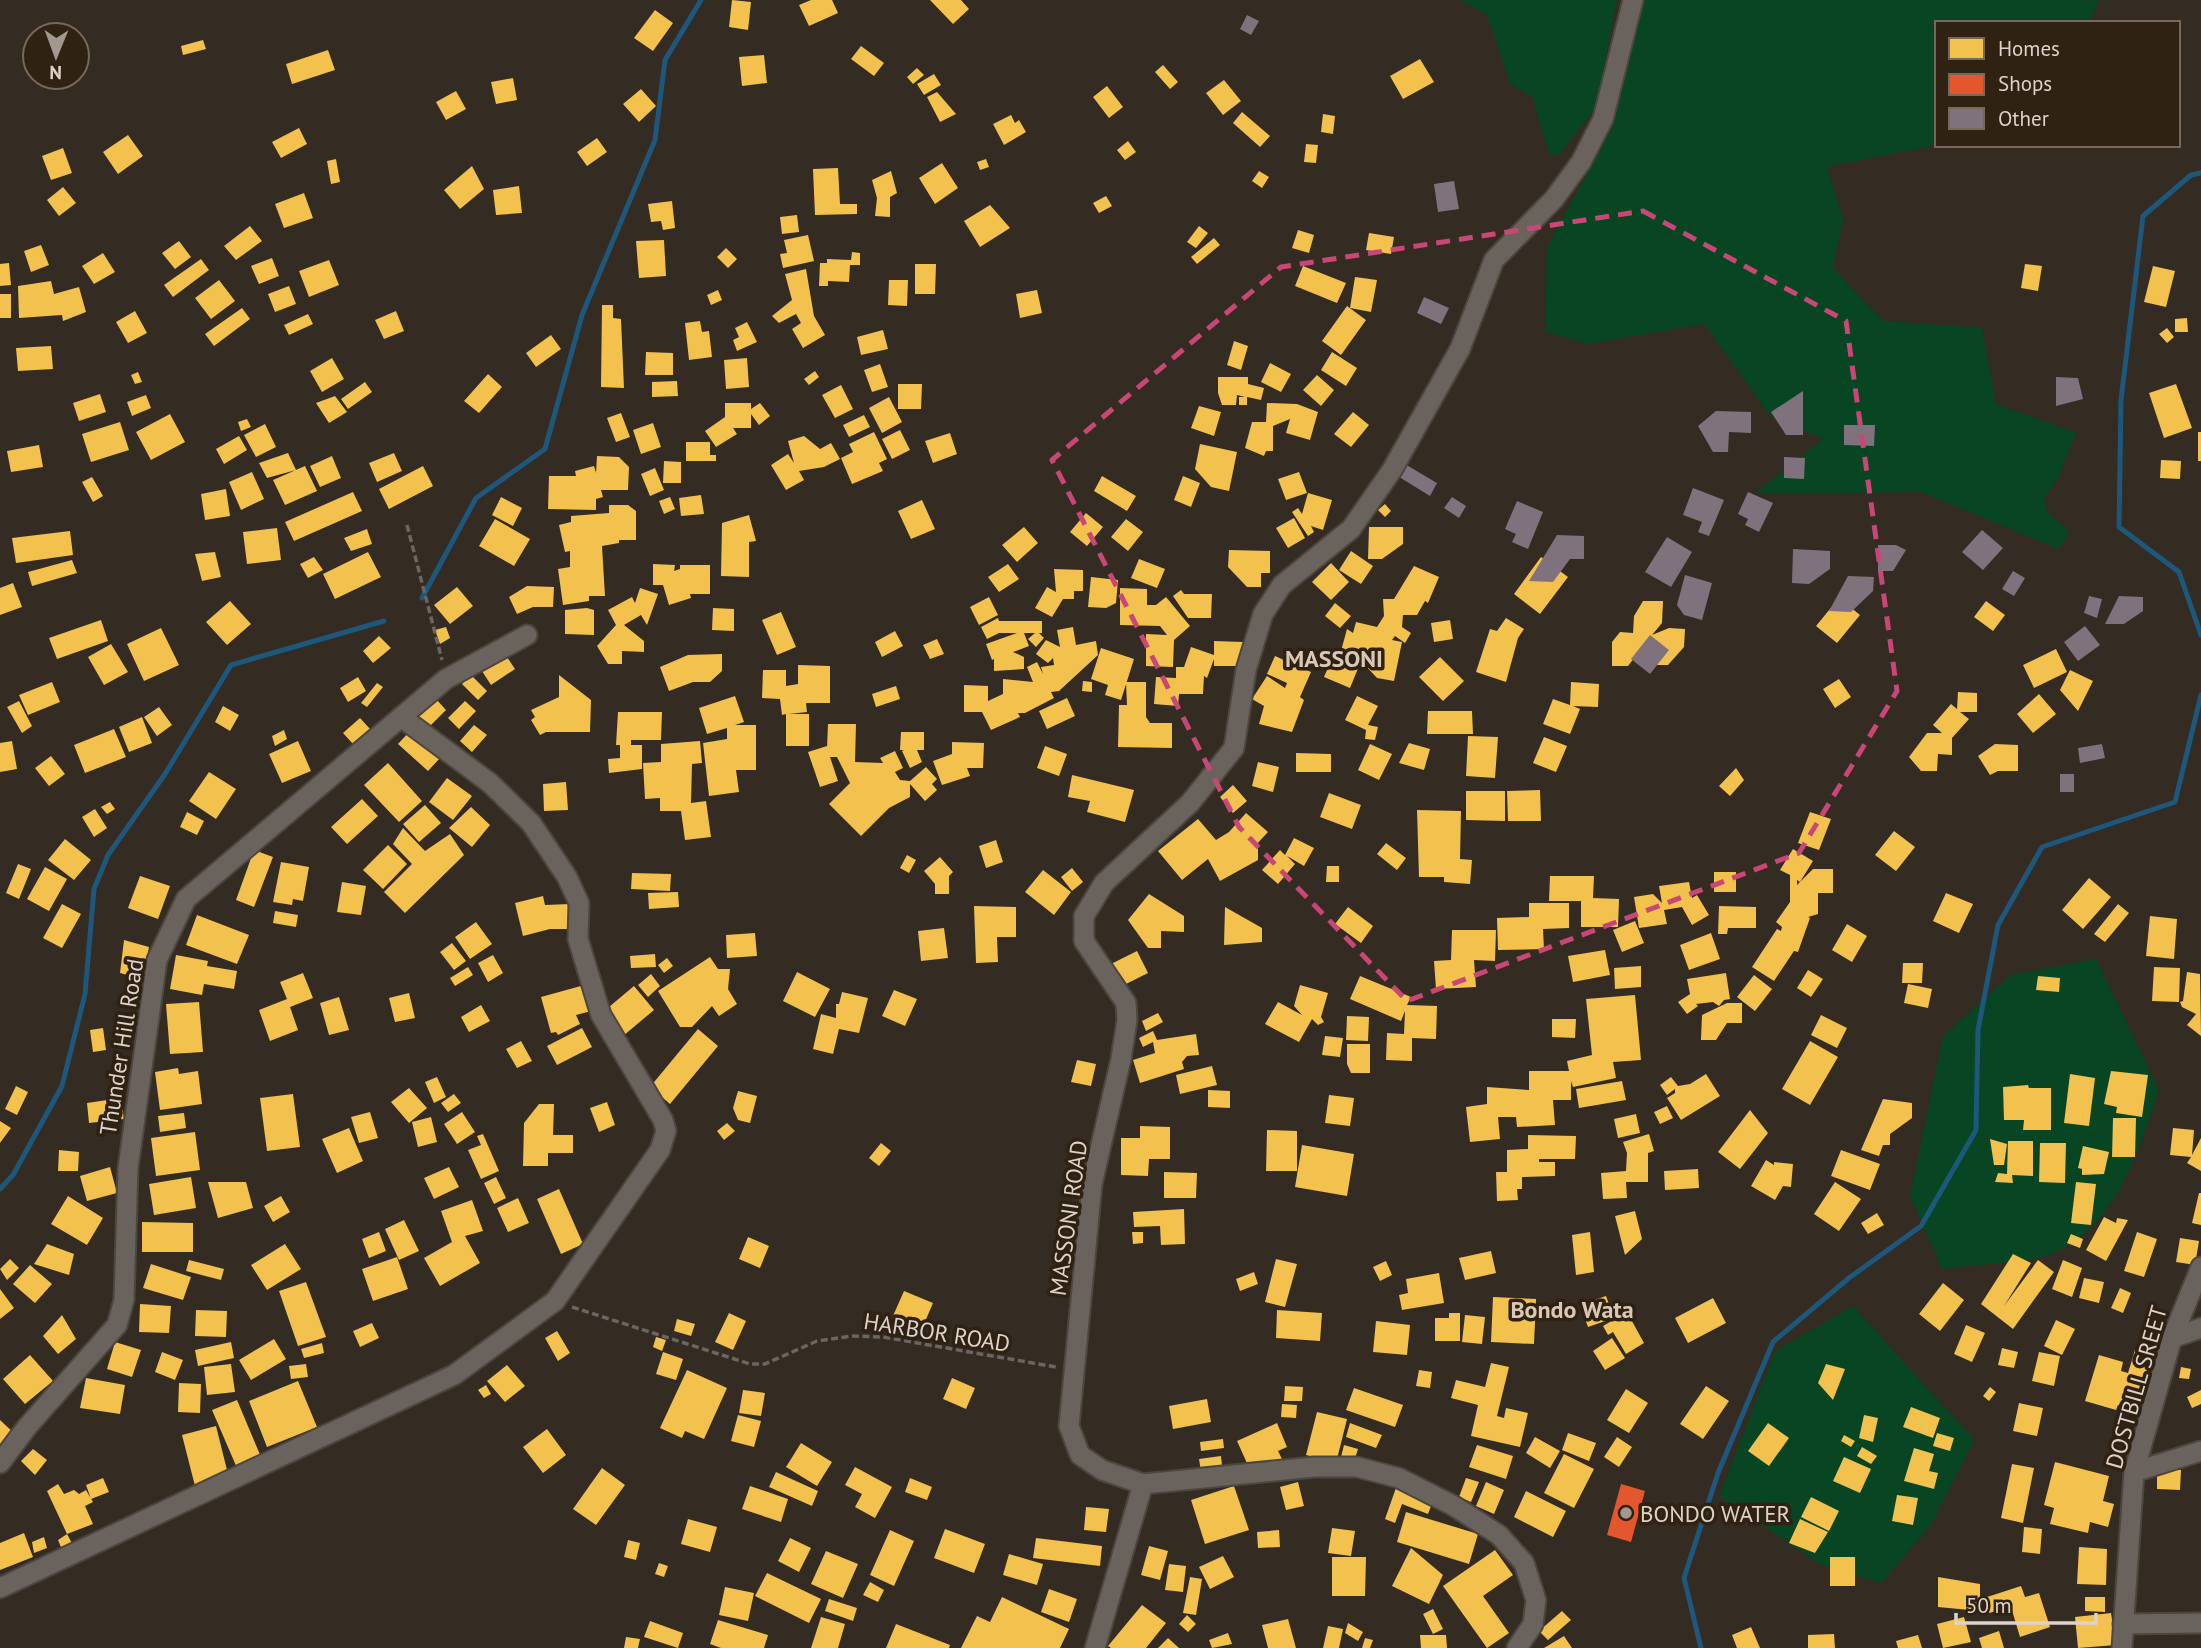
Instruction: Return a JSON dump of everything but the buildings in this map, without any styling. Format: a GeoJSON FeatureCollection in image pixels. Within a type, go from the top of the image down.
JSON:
{"type":"FeatureCollection","features":[{"type":"Feature","properties":{"kind":"street","name":"MASSONI ROAD"},"geometry":{"type":"LineString","coordinates":[[1517,1648],[1533,1624],[1536,1600],[1524,1563],[1499,1535],[1454,1506],[1399,1478],[1357,1467],[1314,1467],[1143,1484],[1102,1470],[1080,1455],[1069,1426],[1092,1184],[1121,1059],[1127,1020],[1126,1003],[1084,941],[1084,916],[1104,883],[1181,812],[1224,764],[1234,748],[1246,670],[1263,614],[1282,585],[1351,529],[1392,470],[1460,349],[1494,260],[1554,199],[1581,162],[1603,119],[1633,0]]}},
{"type":"Feature","properties":{"kind":"street","name":"Thunder Hill Road"},"geometry":{"type":"LineString","coordinates":[[0,1462],[27,1427],[117,1325],[124,1300],[128,1168],[157,960],[186,899],[446,679],[527,635]]}},
{"type":"Feature","properties":{"kind":"street"},"geometry":{"type":"LineString","coordinates":[[0,1587],[454,1376],[555,1301],[660,1150],[666,1131],[663,1120],[601,1015],[578,939],[579,903],[575,889],[531,823],[490,783],[401,717]]}},
{"type":"Feature","properties":{"kind":"street","name":"DOSTBILL SREET"},"geometry":{"type":"LineString","coordinates":[[2122,1648],[2134,1472],[2172,1338],[2201,1267]]}},
{"type":"Feature","properties":{"kind":"street"},"geometry":{"type":"LineString","coordinates":[[2172,1338],[2201,1328]]}},
{"type":"Feature","properties":{"kind":"street"},"geometry":{"type":"LineString","coordinates":[[2134,1472],[2201,1451]]}},
{"type":"Feature","properties":{"kind":"street"},"geometry":{"type":"LineString","coordinates":[[1101,1645],[1111,1586],[1143,1484]]}},
{"type":"Feature","properties":{"kind":"street"},"geometry":{"type":"LineString","coordinates":[[2123,1624],[2201,1623]]}},
{"type":"Feature","properties":{"kind":"path"},"geometry":{"type":"LineString","coordinates":[[407,525],[446,679]]}},
{"type":"Feature","properties":{"kind":"path","name":"HARBOR ROAD"},"geometry":{"type":"LineString","coordinates":[[555,1301],[750,1364],[765,1364],[817,1341],[852,1336],[883,1337],[1012,1362],[1075,1369]]}},
{"type":"Feature","properties":{"kind":"highlighted area"},"geometry":{"type":"Polygon","coordinates":[[[1643,211],[1846,321],[1897,691],[1799,853],[1407,1001],[1239,827],[1052,460],[1281,267],[1643,211]]]}},
{"type":"Feature","properties":{"kind":"green space"},"geometry":{"type":"Polygon","coordinates":[[[1461,0],[1617,0],[1596,107],[1560,154],[1549,155],[1533,98],[1510,83],[1487,15],[1461,0]]]}},
{"type":"Feature","properties":{"kind":"green space"},"geometry":{"type":"Polygon","coordinates":[[[1635,0],[2099,0],[2090,21],[1935,21],[1935,145],[1827,167],[1843,219],[1833,268],[1883,321],[1982,328],[1996,404],[2076,433],[2058,478],[2044,499],[2048,513],[2070,532],[2059,549],[1921,492],[1754,494],[1823,439],[1771,417],[1704,324],[1588,344],[1545,332],[1547,247],[1613,126],[1631,53],[1635,0]]]}},
{"type":"Feature","properties":{"kind":"green space"},"geometry":{"type":"Polygon","coordinates":[[[2096,959],[2159,1090],[2133,1162],[2107,1208],[2091,1228],[2072,1244],[2039,1258],[1942,1269],[1910,1196],[1943,1036],[2011,975],[2096,959]]]}},
{"type":"Feature","properties":{"kind":"green space"},"geometry":{"type":"Polygon","coordinates":[[[1853,1306],[1974,1440],[1931,1525],[1881,1583],[1821,1565],[1719,1496],[1775,1351],[1853,1306]]]}},
{"type":"Feature","properties":{"kind":"waterway"},"geometry":{"type":"LineString","coordinates":[[422,598],[476,498],[545,449],[582,315],[655,140],[665,60],[701,0]]}},
{"type":"Feature","properties":{"kind":"waterway"},"geometry":{"type":"LineString","coordinates":[[2201,173],[2191,175],[2143,216],[2121,400],[2119,527],[2179,572],[2201,635]]}},
{"type":"Feature","properties":{"kind":"waterway"},"geometry":{"type":"LineString","coordinates":[[0,1189],[13,1175],[62,1086],[85,994],[94,889],[108,855],[165,774],[231,665],[384,621]]}},
{"type":"Feature","properties":{"kind":"waterway"},"geometry":{"type":"LineString","coordinates":[[1701,1648],[1684,1578],[1718,1473],[1773,1342],[1849,1278],[1921,1226],[1976,1130],[1978,1030],[1998,925],[2042,847],[2175,802],[2201,695]]}},
{"type":"Feature","properties":{"kind":"place","name":"BONDO WATER"},"geometry":{"type":"Point","coordinates":[1626,1513]}},
{"type":"Feature","properties":{"kind":"district","name":"MASSONI"},"geometry":{"type":"Point","coordinates":[1334,658]}},
{"type":"Feature","properties":{"kind":"district","name":"Bondo Wata"},"geometry":{"type":"Point","coordinates":[1572,1309]}}]}
